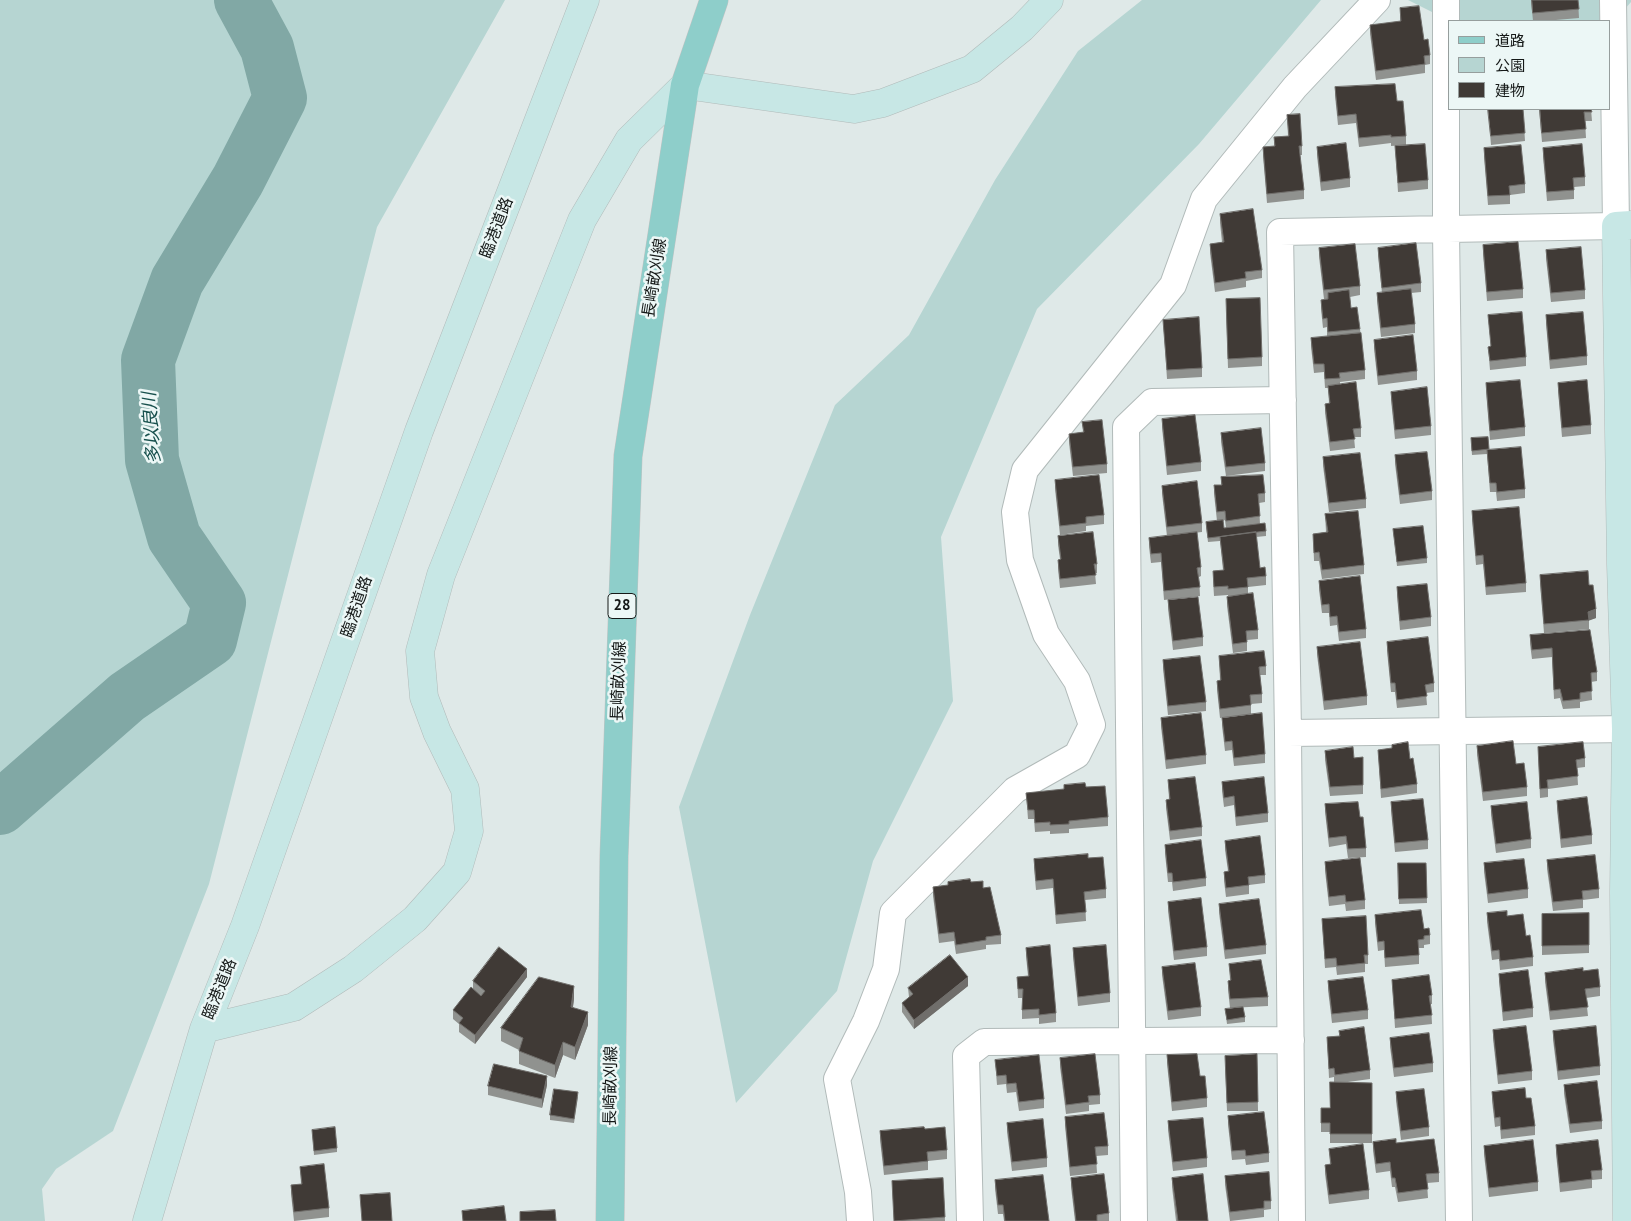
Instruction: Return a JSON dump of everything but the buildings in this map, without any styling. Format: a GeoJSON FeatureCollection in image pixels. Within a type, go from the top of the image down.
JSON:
{"type":"FeatureCollection","features":[{"type":"Feature","properties":{"kind":"main road","name":"長崎畝刈線"},"geometry":{"type":"LineString","coordinates":[[610,1221],[614,856],[628,456],[684,85],[714,0]]}},
{"type":"Feature","properties":{"kind":"street","name":"臨港道路"},"geometry":{"type":"LineString","coordinates":[[147,1221],[204,1029],[245,926],[419,432],[585,0]]}},
{"type":"Feature","properties":{"kind":"street"},"geometry":{"type":"LineString","coordinates":[[204,1029],[294,1007],[353,970],[415,919],[457,872],[469,831],[465,789],[437,732],[424,697],[420,651],[441,575],[582,220],[629,140],[684,85],[854,110],[883,102],[972,69],[1022,28],[1049,0]]}},
{"type":"Feature","properties":{"kind":"street"},"geometry":{"type":"LineString","coordinates":[[860,1221],[858,1192],[837,1079],[866,1021],[886,969],[893,913],[1015,790],[1077,754],[1092,725],[1077,681],[1046,634],[1020,560],[1015,512],[1025,470],[1173,285],[1204,199],[1295,87],[1377,0]]}},
{"type":"Feature","properties":{"kind":"street"},"geometry":{"type":"LineString","coordinates":[[1446,0],[1446,231],[1459,1221]]}},
{"type":"Feature","properties":{"kind":"street"},"geometry":{"type":"LineString","coordinates":[[1614,0],[1623,50],[1626,564],[1629,729],[1627,1221]]}},
{"type":"Feature","properties":{"kind":"street"},"geometry":{"type":"LineString","coordinates":[[1292,1221],[1288,732],[1280,232],[1446,231],[1624,225]]}},
{"type":"Feature","properties":{"kind":"street"},"geometry":{"type":"LineString","coordinates":[[1134,1221],[1126,428],[1152,402],[1283,400]]}},
{"type":"Feature","properties":{"kind":"street"},"geometry":{"type":"LineString","coordinates":[[1288,732],[1629,729]]}},
{"type":"Feature","properties":{"kind":"street"},"geometry":{"type":"LineString","coordinates":[[970,1221],[966,1056],[984,1042],[1291,1040]]}},
{"type":"Feature","properties":{"kind":"green space"},"geometry":{"type":"Polygon","coordinates":[[[0,0],[505,0],[377,227],[209,884],[113,1131],[56,1169],[42,1189],[45,1221],[0,1221],[0,0]]]}},
{"type":"Feature","properties":{"kind":"green space"},"geometry":{"type":"Polygon","coordinates":[[[1142,0],[1321,0],[1199,144],[1037,309],[941,537],[953,701],[873,861],[837,991],[736,1103],[679,807],[750,615],[835,405],[909,335],[995,180],[1078,51],[1142,0]]]}},
{"type":"Feature","properties":{"kind":"green space"},"geometry":{"type":"Polygon","coordinates":[[[1408,0],[1631,0],[1611,25],[1611,20],[1448,20],[1408,0]]]}},
{"type":"Feature","properties":{"kind":"waterway","name":"多以良川"},"geometry":{"type":"LineString","coordinates":[[0,808],[127,697],[210,640],[219,603],[174,537],[152,460],[148,360],[177,281],[238,180],[280,98],[267,48],[241,0]]}}]}
